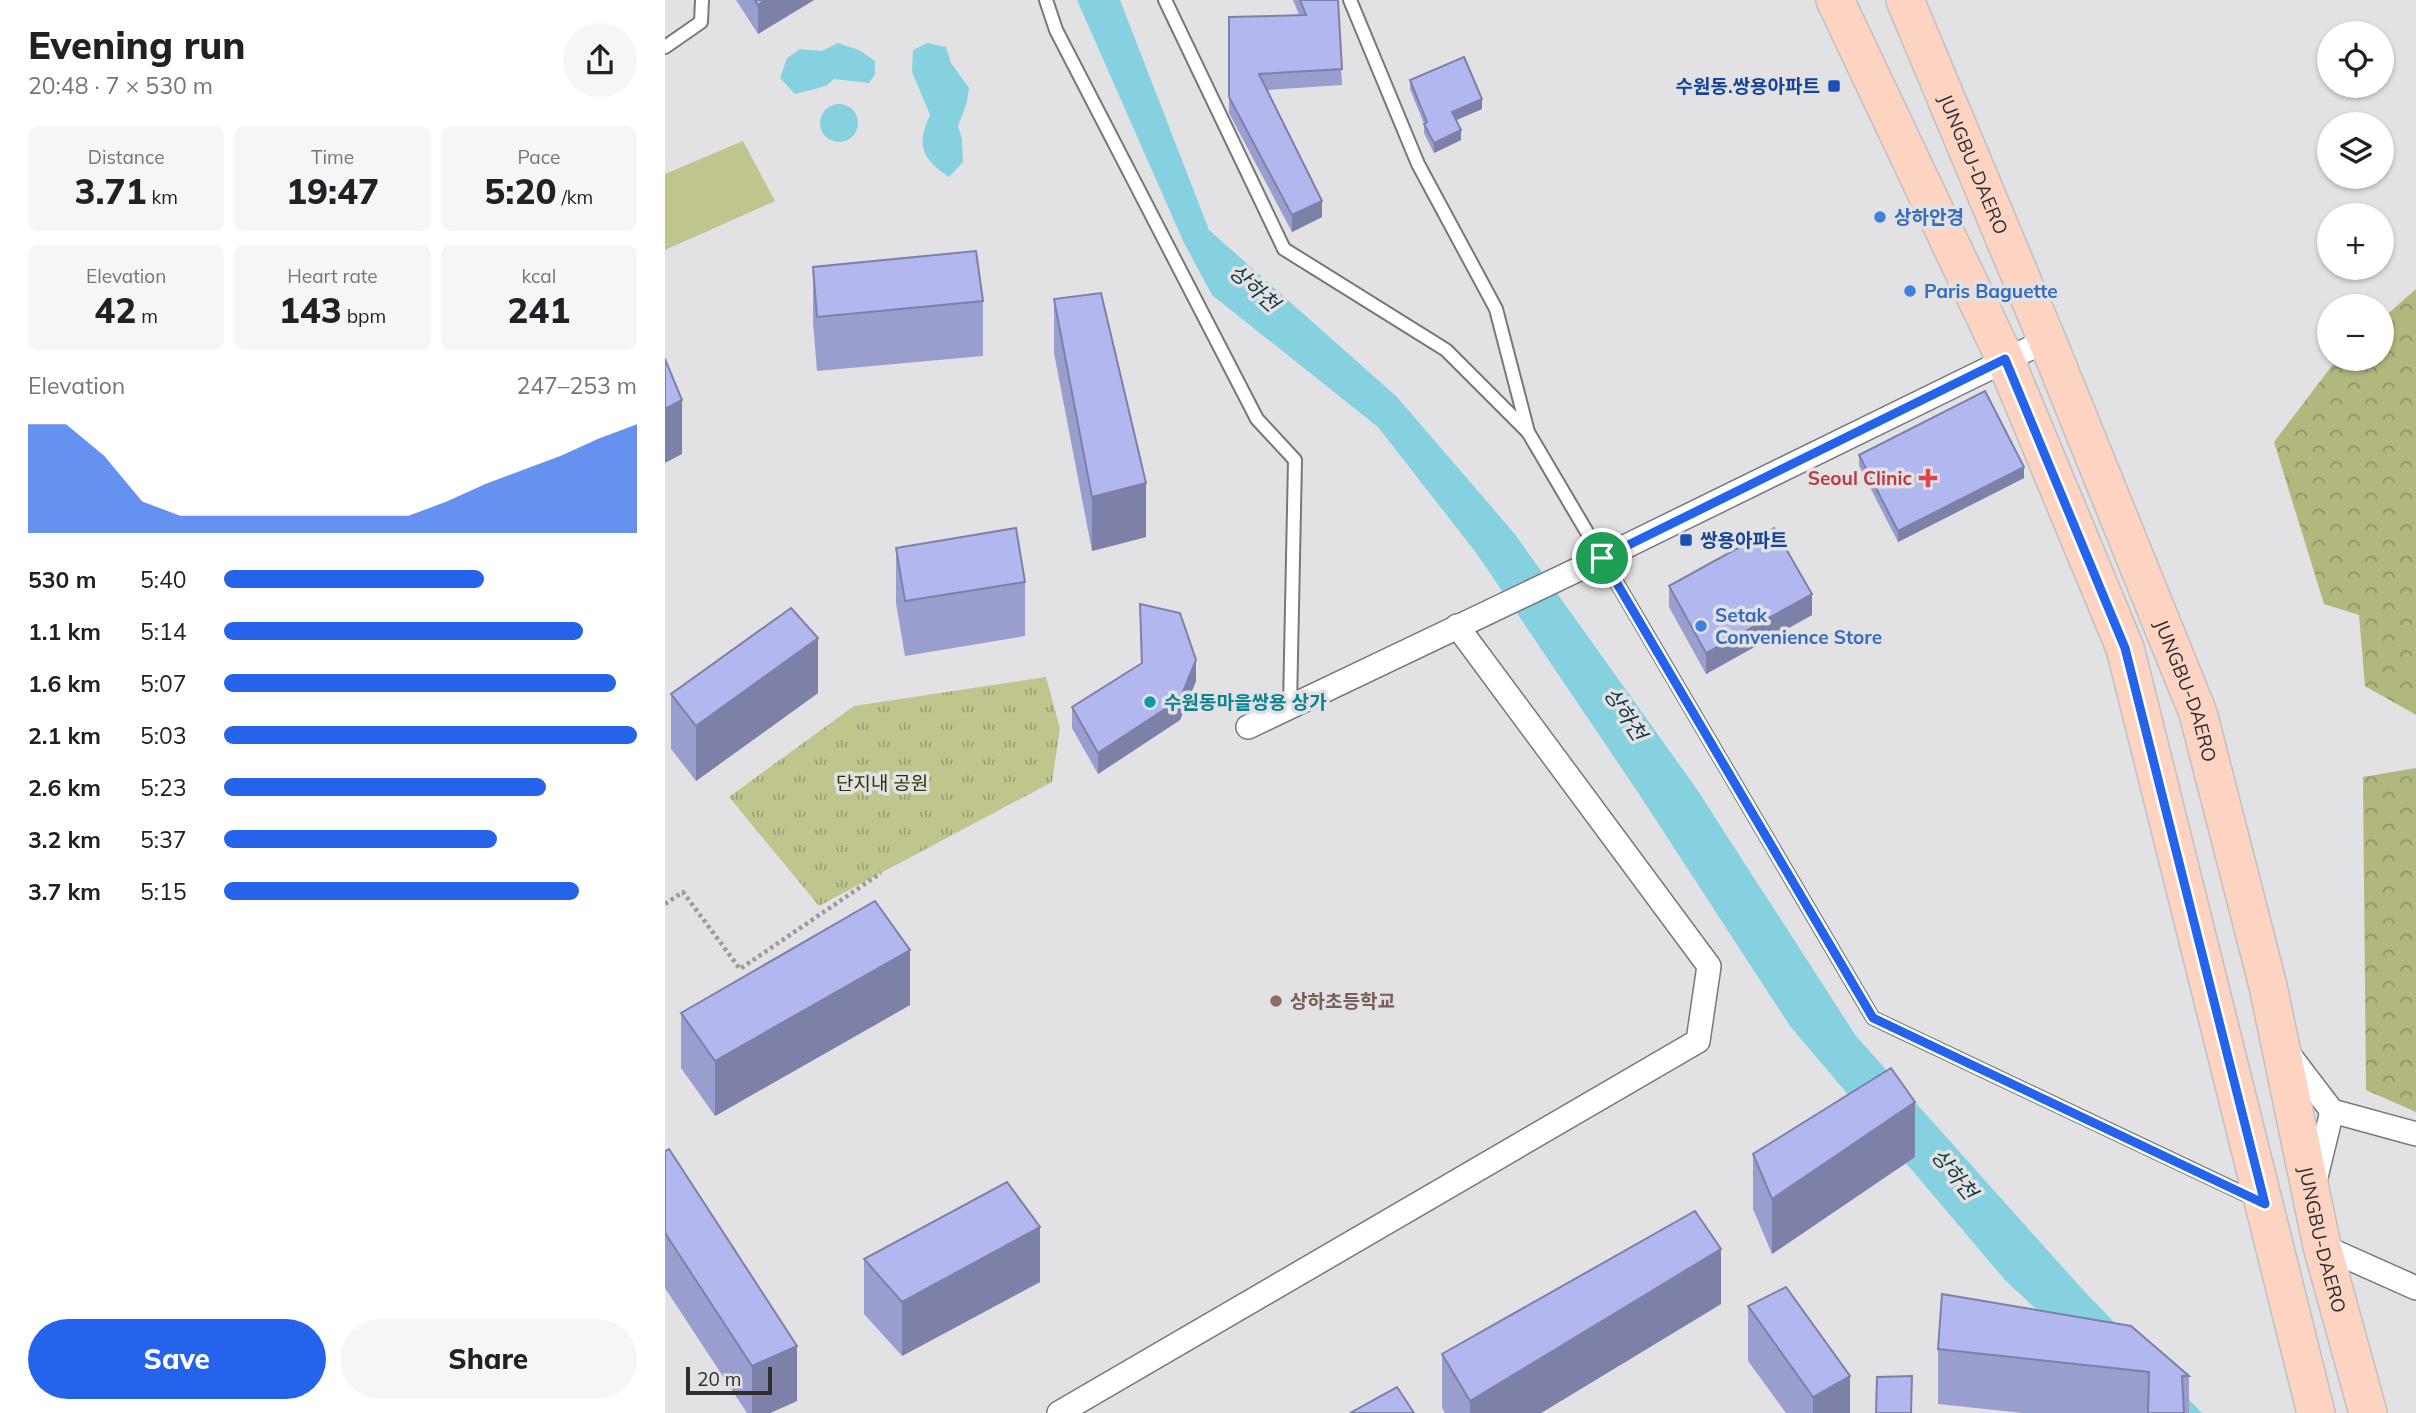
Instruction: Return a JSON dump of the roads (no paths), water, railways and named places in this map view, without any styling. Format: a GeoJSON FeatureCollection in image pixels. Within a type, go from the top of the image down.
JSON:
{"type":"FeatureCollection","features":[{"type":"Feature","properties":{"kind":"main road"},"geometry":{"type":"LineString","coordinates":[[1835,0],[2005,359],[2125,648],[2316,1413]]}},
{"type":"Feature","properties":{"kind":"main road","name":"JUNGBU-DAERO"},"geometry":{"type":"LineString","coordinates":[[1905,0],[2047,340],[2198,713],[2268,986],[2322,1246],[2368,1413]]}},
{"type":"Feature","properties":{"kind":"street"},"geometry":{"type":"LineString","coordinates":[[1248,727],[1596,561],[2047,340]]}},
{"type":"Feature","properties":{"kind":"street"},"geometry":{"type":"LineString","coordinates":[[1059,1413],[1697,1041],[1709,966],[1457,626]]}},
{"type":"Feature","properties":{"kind":"street"},"geometry":{"type":"LineString","coordinates":[[2279,1041],[2332,1111],[2416,1134]]}},
{"type":"Feature","properties":{"kind":"street"},"geometry":{"type":"LineString","coordinates":[[2312,1194],[2332,1111]]}},
{"type":"Feature","properties":{"kind":"street"},"geometry":{"type":"LineString","coordinates":[[2322,1246],[2416,1289]]}},
{"type":"Feature","properties":{"kind":"lane"},"geometry":{"type":"LineString","coordinates":[[665,47],[701,22],[702,0]]}},
{"type":"Feature","properties":{"kind":"lane"},"geometry":{"type":"LineString","coordinates":[[1046,0],[1056,30],[1257,418],[1295,460],[1290,706]]}},
{"type":"Feature","properties":{"kind":"lane"},"geometry":{"type":"LineString","coordinates":[[1165,0],[1284,249],[1446,350],[1528,432]]}},
{"type":"Feature","properties":{"kind":"lane"},"geometry":{"type":"LineString","coordinates":[[1350,0],[1418,164],[1496,309],[1528,432],[1596,561],[1873,1018],[2265,1204]]}},
{"type":"Feature","properties":{"kind":"water","name":"상하천"},"geometry":{"type":"Polygon","coordinates":[[[1077,0],[1120,0],[1209,230],[1397,397],[1514,533],[1696,788],[1856,1036],[2083,1290],[2202,1413],[2148,1413],[2005,1280],[1790,1026],[1639,794],[1477,554],[1378,427],[1212,295],[1184,243],[1077,0]]]}},
{"type":"Feature","properties":{"kind":"water"},"geometry":{"type":"Polygon","coordinates":[[[838,43],[859,50],[875,61],[875,74],[869,83],[834,79],[826,86],[795,94],[780,78],[787,58],[800,49],[822,51],[838,43]]]}},
{"type":"Feature","properties":{"kind":"water"},"geometry":{"type":"Polygon","coordinates":[[[927,43],[946,47],[951,63],[969,88],[958,126],[962,139],[963,162],[949,177],[933,164],[924,150],[923,135],[930,115],[912,72],[913,50],[927,43]]]}},
{"type":"Feature","properties":{"kind":"water"},"geometry":{"type":"Polygon","coordinates":[[[839,104],[853,109],[858,123],[853,137],[839,142],[825,137],[820,123],[825,109],[839,104]]]}},
{"type":"Feature","properties":{"kind":"place","name":"수원동.쌍용아파트"},"geometry":{"type":"Point","coordinates":[1834,86]}},
{"type":"Feature","properties":{"kind":"place","name":"상하안경"},"geometry":{"type":"Point","coordinates":[1880,217]}},
{"type":"Feature","properties":{"kind":"place","name":"Paris Baguette"},"geometry":{"type":"Point","coordinates":[1910,291]}},
{"type":"Feature","properties":{"kind":"place","name":"Seoul Clinic"},"geometry":{"type":"Point","coordinates":[1928,478]}},
{"type":"Feature","properties":{"kind":"place","name":"쌍용아파트"},"geometry":{"type":"Point","coordinates":[1686,540]}},
{"type":"Feature","properties":{"kind":"place","name":"Setak Convenience Store"},"geometry":{"type":"Point","coordinates":[1701,626]}},
{"type":"Feature","properties":{"kind":"place","name":"수원동마을쌍용 상가"},"geometry":{"type":"Point","coordinates":[1150,702]}},
{"type":"Feature","properties":{"kind":"place","name":"상하초등학교"},"geometry":{"type":"Point","coordinates":[1276,1001]}},
{"type":"Feature","properties":{"kind":"park label","name":"단지내 공원"},"geometry":{"type":"Point","coordinates":[882,783]}}]}
